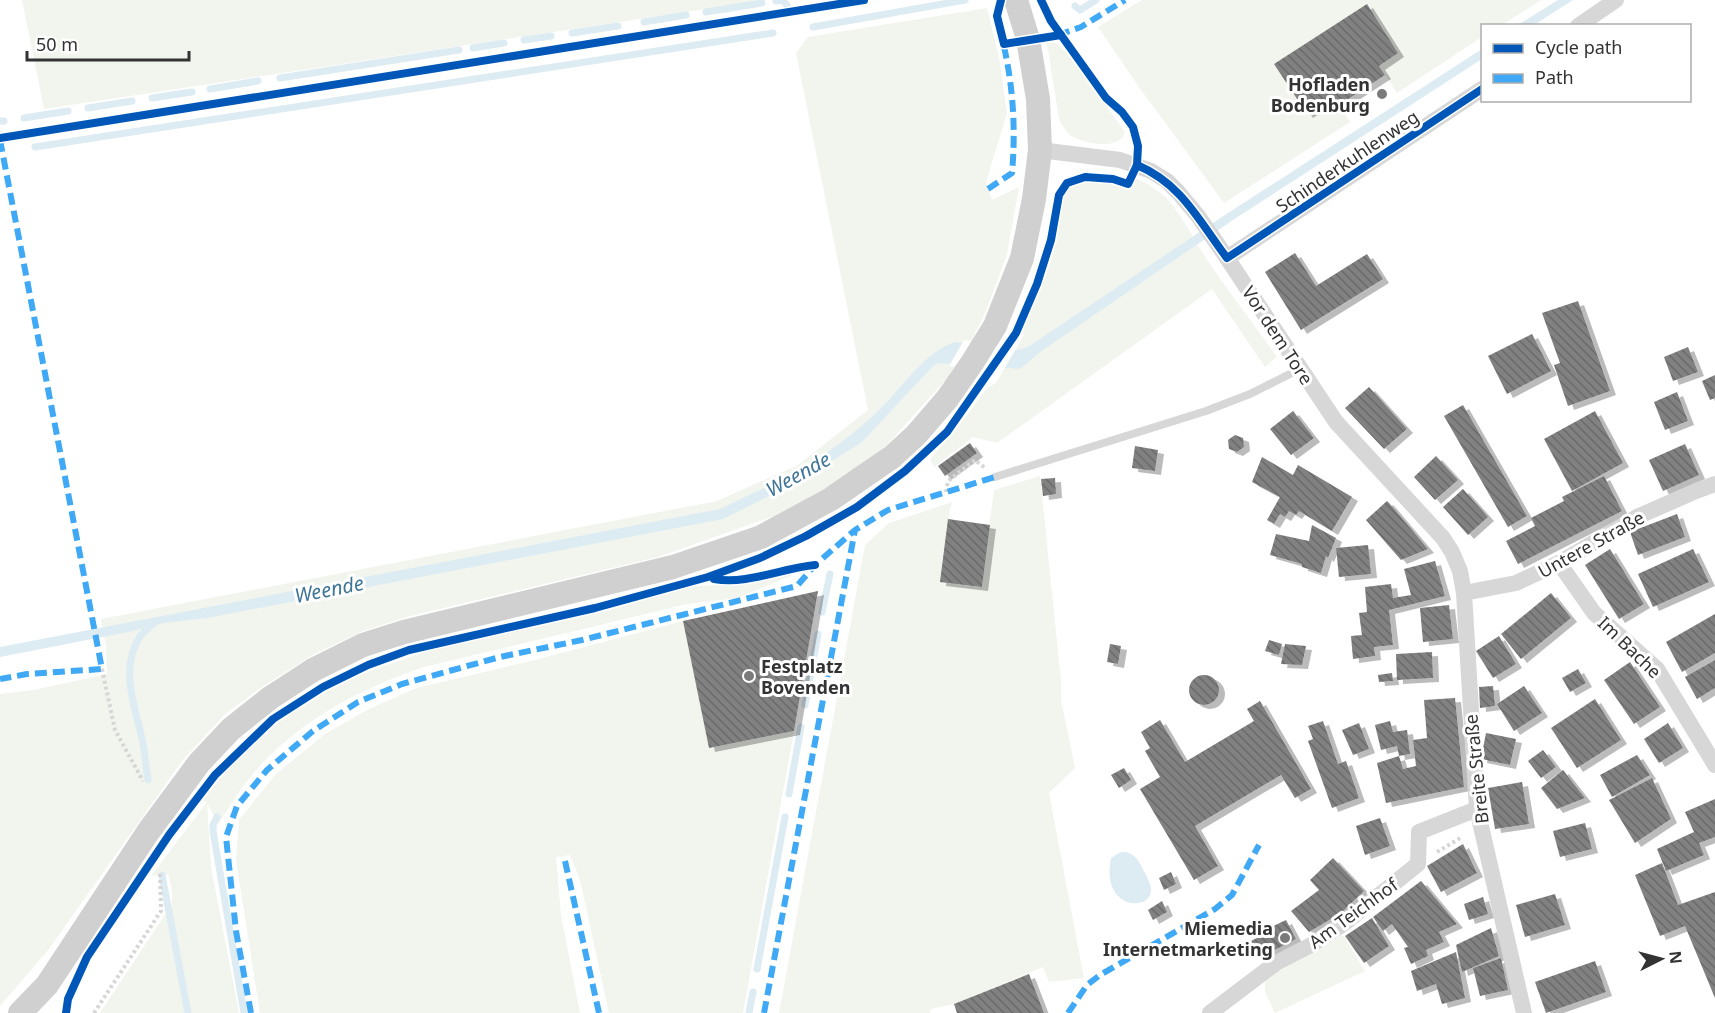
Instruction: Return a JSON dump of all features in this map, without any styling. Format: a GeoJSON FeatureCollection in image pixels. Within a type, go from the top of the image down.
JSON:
{"type":"FeatureCollection","features":[{"type":"Feature","properties":{"kind":"main road"},"geometry":{"type":"LineString","coordinates":[[36,1006],[148,831],[200,763],[231,729],[270,698],[313,670],[363,645],[404,632],[673,567],[760,537],[831,499],[892,457],[916,435],[947,399],[996,326],[1022,258],[1034,199],[1040,150],[1038,99],[1028,39],[1016,0]]}},
{"type":"Feature","properties":{"kind":"street"},"geometry":{"type":"LineString","coordinates":[[1581,24],[1616,0]]}},
{"type":"Feature","properties":{"kind":"street","name":"Schinderkuhlenweg"},"geometry":{"type":"LineString","coordinates":[[1223,253],[1481,90]]}},
{"type":"Feature","properties":{"kind":"street","name":"Vor dem Tore"},"geometry":{"type":"LineString","coordinates":[[1040,150],[1120,160],[1137,165],[1167,182],[1198,216],[1344,433],[1443,538],[1460,571],[1464,593]]}},
{"type":"Feature","properties":{"kind":"street","name":"Untere Straße"},"geometry":{"type":"LineString","coordinates":[[1464,593],[1516,583],[1560,563],[1639,516],[1715,484]]}},
{"type":"Feature","properties":{"kind":"street","name":"Im Bache"},"geometry":{"type":"LineString","coordinates":[[1560,563],[1594,613],[1657,669],[1715,765]]}},
{"type":"Feature","properties":{"kind":"street","name":"Breite Straße"},"geometry":{"type":"LineString","coordinates":[[1464,593],[1478,818],[1524,1013]]}},
{"type":"Feature","properties":{"kind":"street"},"geometry":{"type":"LineString","coordinates":[[1418,864],[1419,832],[1478,818]]}},
{"type":"Feature","properties":{"kind":"street","name":"Am Teichhof"},"geometry":{"type":"LineString","coordinates":[[1210,1013],[1276,963],[1311,945],[1346,922],[1418,864]]}},
{"type":"Feature","properties":{"kind":"lane"},"geometry":{"type":"LineString","coordinates":[[995,477],[1206,411],[1250,394],[1300,369]]}},
{"type":"Feature","properties":{"kind":"path"},"geometry":{"type":"LineString","coordinates":[[946,492],[948,481],[975,460],[995,477]]}},
{"type":"Feature","properties":{"kind":"path"},"geometry":{"type":"LineString","coordinates":[[102,669],[115,730],[143,781]]}},
{"type":"Feature","properties":{"kind":"path"},"geometry":{"type":"LineString","coordinates":[[1418,864],[1478,818]]}},
{"type":"Feature","properties":{"kind":"path"},"geometry":{"type":"LineString","coordinates":[[94,1013],[161,911],[160,872]]}},
{"type":"Feature","properties":{"kind":"shaded area"},"geometry":{"type":"Polygon","coordinates":[[[22,0],[765,0],[44,109],[22,0]]]}},
{"type":"Feature","properties":{"kind":"shaded area"},"geometry":{"type":"Polygon","coordinates":[[[1142,0],[1541,0],[1504,24],[1481,24],[1481,38],[1397,93],[1347,17],[1292,53],[1330,111],[1340,105],[1350,122],[1224,203],[1098,27],[1142,0]]]}},
{"type":"Feature","properties":{"kind":"shaded area"},"geometry":{"type":"Polygon","coordinates":[[[987,8],[999,57],[1007,113],[986,182],[992,200],[1019,187],[1007,254],[986,311],[971,342],[947,378],[887,445],[835,483],[774,516],[658,557],[410,616],[363,631],[316,653],[262,687],[226,713],[182,761],[49,949],[0,1006],[0,694],[34,690],[107,674],[106,647],[101,619],[717,501],[798,465],[868,410],[796,53],[808,37],[987,8]]]}},
{"type":"Feature","properties":{"kind":"shaded area"},"geometry":{"type":"Polygon","coordinates":[[[1047,43],[1056,43],[1069,55],[1125,132],[1122,138],[1109,144],[1100,144],[1083,141],[1070,135],[1059,119],[1047,43]]]}},
{"type":"Feature","properties":{"kind":"shaded area"},"geometry":{"type":"Polygon","coordinates":[[[1135,178],[1149,185],[1174,207],[1213,268],[1277,357],[1265,367],[1212,289],[997,443],[973,437],[934,467],[930,459],[987,388],[996,383],[1024,335],[1021,331],[1050,264],[1057,240],[1063,201],[1070,188],[1075,184],[1088,181],[1130,187],[1135,178]]]}},
{"type":"Feature","properties":{"kind":"shaded area"},"geometry":{"type":"Polygon","coordinates":[[[1040,476],[1061,700],[1075,768],[1049,793],[1084,978],[1049,982],[1043,967],[954,1004],[931,1009],[930,1013],[779,1013],[865,545],[889,523],[952,502],[948,519],[981,587],[994,490],[1040,476]]]}},
{"type":"Feature","properties":{"kind":"shaded area"},"geometry":{"type":"Polygon","coordinates":[[[791,572],[791,576],[737,598],[687,604],[424,667],[372,688],[323,714],[279,747],[259,767],[218,824],[207,803],[211,867],[239,1013],[100,1013],[164,916],[172,908],[172,891],[168,874],[151,876],[207,802],[203,800],[233,763],[288,714],[325,691],[372,670],[431,650],[598,613],[693,586],[727,585],[761,580],[791,572]]]}},
{"type":"Feature","properties":{"kind":"shaded area"},"geometry":{"type":"Polygon","coordinates":[[[683,621],[709,748],[794,731],[743,1013],[609,1013],[580,880],[570,855],[556,857],[561,915],[580,1013],[260,1013],[236,860],[239,820],[276,774],[325,734],[369,709],[416,688],[535,660],[683,621]]]}},
{"type":"Feature","properties":{"kind":"shaded area"},"geometry":{"type":"Polygon","coordinates":[[[1343,935],[1365,971],[1275,1013],[1265,992],[1265,981],[1275,973],[1343,935]]]}},
{"type":"Feature","properties":{"kind":"water"},"geometry":{"type":"Polygon","coordinates":[[[1558,0],[1573,0],[1536,24],[1520,24],[1558,0]]]}},
{"type":"Feature","properties":{"kind":"water","name":"Weende"},"geometry":{"type":"Polygon","coordinates":[[[1481,50],[1481,60],[1233,220],[1040,352],[1020,369],[938,363],[862,442],[803,479],[723,519],[207,618],[164,623],[0,657],[0,647],[720,509],[788,476],[837,446],[879,410],[925,361],[944,347],[955,342],[1018,350],[1028,347],[1228,213],[1481,50]]]}},
{"type":"Feature","properties":{"kind":"water"},"geometry":{"type":"Polygon","coordinates":[[[1121,852],[1134,856],[1150,883],[1149,896],[1144,901],[1128,902],[1119,897],[1113,888],[1110,875],[1111,858],[1121,852]]]}},
{"type":"Feature","properties":{"kind":"pier"},"geometry":{"type":"Polygon","coordinates":[[[964,340],[1017,347],[1003,371],[949,366],[964,340]]]}},
{"type":"Feature","properties":{"kind":"building"},"geometry":{"type":"Polygon","coordinates":[[[1367,4],[1398,53],[1379,66],[1385,75],[1330,111],[1325,102],[1307,114],[1274,64],[1367,4]]]}},
{"type":"Feature","properties":{"kind":"building"},"geometry":{"type":"Polygon","coordinates":[[[1295,253],[1316,286],[1367,254],[1383,279],[1301,330],[1265,272],[1295,253]]]}},
{"type":"Feature","properties":{"kind":"building"},"geometry":{"type":"Polygon","coordinates":[[[1578,301],[1610,391],[1568,406],[1554,365],[1560,363],[1542,313],[1578,301]]]}},
{"type":"Feature","properties":{"kind":"building"},"geometry":{"type":"Polygon","coordinates":[[[1532,334],[1551,371],[1507,394],[1488,356],[1532,334]]]}},
{"type":"Feature","properties":{"kind":"building"},"geometry":{"type":"Polygon","coordinates":[[[1688,347],[1698,372],[1673,381],[1664,357],[1688,347]]]}},
{"type":"Feature","properties":{"kind":"building"},"geometry":{"type":"Polygon","coordinates":[[[1715,375],[1715,398],[1710,400],[1702,381],[1715,375]]]}},
{"type":"Feature","properties":{"kind":"building"},"geometry":{"type":"Polygon","coordinates":[[[1369,387],[1407,429],[1384,449],[1345,408],[1369,387]]]}},
{"type":"Feature","properties":{"kind":"building"},"geometry":{"type":"Polygon","coordinates":[[[1677,392],[1688,421],[1665,430],[1654,402],[1677,392]]]}},
{"type":"Feature","properties":{"kind":"building"},"geometry":{"type":"Polygon","coordinates":[[[1463,405],[1527,516],[1508,527],[1444,416],[1463,405]]]}},
{"type":"Feature","properties":{"kind":"building"},"geometry":{"type":"Polygon","coordinates":[[[1293,411],[1314,438],[1291,455],[1270,429],[1293,411]]]}},
{"type":"Feature","properties":{"kind":"building"},"geometry":{"type":"Polygon","coordinates":[[[1595,411],[1623,463],[1572,491],[1544,439],[1595,411]]]}},
{"type":"Feature","properties":{"kind":"building"},"geometry":{"type":"Polygon","coordinates":[[[1235,435],[1243,438],[1244,447],[1237,452],[1229,449],[1228,440],[1235,435]]]}},
{"type":"Feature","properties":{"kind":"building"},"geometry":{"type":"Polygon","coordinates":[[[970,443],[977,453],[945,476],[938,466],[970,443]]]}},
{"type":"Feature","properties":{"kind":"building"},"geometry":{"type":"Polygon","coordinates":[[[1685,444],[1699,475],[1663,491],[1649,460],[1685,444]]]}},
{"type":"Feature","properties":{"kind":"building"},"geometry":{"type":"Polygon","coordinates":[[[1135,446],[1158,450],[1155,471],[1132,468],[1135,446]]]}},
{"type":"Feature","properties":{"kind":"building"},"geometry":{"type":"Polygon","coordinates":[[[1436,456],[1458,480],[1435,500],[1414,477],[1436,456]]]}},
{"type":"Feature","properties":{"kind":"building"},"geometry":{"type":"Polygon","coordinates":[[[1262,457],[1293,475],[1298,465],[1352,497],[1332,531],[1299,511],[1296,515],[1289,511],[1285,517],[1280,514],[1274,524],[1267,520],[1280,497],[1252,482],[1262,457]]]}},
{"type":"Feature","properties":{"kind":"building"},"geometry":{"type":"Polygon","coordinates":[[[1604,476],[1622,511],[1518,564],[1506,541],[1535,526],[1531,518],[1564,501],[1562,497],[1604,476]]]}},
{"type":"Feature","properties":{"kind":"building"},"geometry":{"type":"Polygon","coordinates":[[[1055,478],[1056,494],[1043,496],[1041,479],[1055,478]]]}},
{"type":"Feature","properties":{"kind":"building"},"geometry":{"type":"Polygon","coordinates":[[[1463,489],[1488,517],[1468,535],[1443,507],[1463,489]]]}},
{"type":"Feature","properties":{"kind":"building"},"geometry":{"type":"Polygon","coordinates":[[[1387,501],[1428,549],[1401,560],[1366,520],[1387,501]]]}},
{"type":"Feature","properties":{"kind":"building"},"geometry":{"type":"Polygon","coordinates":[[[1677,514],[1685,537],[1638,555],[1630,532],[1677,514]]]}},
{"type":"Feature","properties":{"kind":"building"},"geometry":{"type":"Polygon","coordinates":[[[948,519],[990,525],[982,587],[940,582],[948,519]]]}},
{"type":"Feature","properties":{"kind":"building"},"geometry":{"type":"Polygon","coordinates":[[[1312,525],[1336,538],[1328,558],[1326,556],[1321,573],[1302,567],[1302,564],[1270,555],[1276,534],[1309,541],[1312,525]]]}},
{"type":"Feature","properties":{"kind":"building"},"geometry":{"type":"Polygon","coordinates":[[[1368,545],[1371,574],[1339,577],[1336,548],[1368,545]]]}},
{"type":"Feature","properties":{"kind":"building"},"geometry":{"type":"Polygon","coordinates":[[[1610,549],[1644,604],[1619,619],[1585,565],[1610,549]]]}},
{"type":"Feature","properties":{"kind":"building"},"geometry":{"type":"Polygon","coordinates":[[[1693,549],[1709,582],[1653,607],[1638,574],[1693,549]]]}},
{"type":"Feature","properties":{"kind":"building"},"geometry":{"type":"Polygon","coordinates":[[[1435,561],[1445,596],[1389,610],[1393,645],[1374,647],[1375,656],[1353,659],[1351,636],[1362,635],[1359,613],[1367,612],[1365,587],[1391,584],[1393,598],[1411,595],[1404,569],[1435,561]]]}},
{"type":"Feature","properties":{"kind":"building","name":"Festplatz Bovenden"},"geometry":{"type":"Polygon","coordinates":[[[818,591],[794,731],[709,748],[683,621],[818,591]]]}},
{"type":"Feature","properties":{"kind":"building"},"geometry":{"type":"Polygon","coordinates":[[[1551,593],[1571,618],[1521,659],[1501,634],[1551,593]]]}},
{"type":"Feature","properties":{"kind":"building"},"geometry":{"type":"Polygon","coordinates":[[[1449,605],[1453,639],[1423,642],[1420,608],[1449,605]]]}},
{"type":"Feature","properties":{"kind":"building"},"geometry":{"type":"Polygon","coordinates":[[[1715,614],[1715,653],[1682,672],[1666,642],[1715,614]]]}},
{"type":"Feature","properties":{"kind":"building"},"geometry":{"type":"Polygon","coordinates":[[[1499,636],[1516,664],[1493,678],[1476,651],[1499,636]]]}},
{"type":"Feature","properties":{"kind":"building"},"geometry":{"type":"Polygon","coordinates":[[[1269,640],[1282,644],[1279,655],[1265,651],[1269,640]]]}},
{"type":"Feature","properties":{"kind":"building"},"geometry":{"type":"Polygon","coordinates":[[[1110,644],[1121,646],[1118,664],[1107,662],[1110,644]]]}},
{"type":"Feature","properties":{"kind":"building"},"geometry":{"type":"Polygon","coordinates":[[[1285,644],[1306,646],[1302,665],[1281,664],[1285,644]]]}},
{"type":"Feature","properties":{"kind":"building"},"geometry":{"type":"Polygon","coordinates":[[[1432,652],[1433,678],[1397,680],[1396,654],[1432,652]]]}},
{"type":"Feature","properties":{"kind":"building"},"geometry":{"type":"Polygon","coordinates":[[[1715,660],[1715,688],[1697,699],[1685,677],[1715,660]]]}},
{"type":"Feature","properties":{"kind":"building"},"geometry":{"type":"Polygon","coordinates":[[[1630,662],[1660,707],[1634,724],[1604,680],[1630,662]]]}},
{"type":"Feature","properties":{"kind":"building"},"geometry":{"type":"Polygon","coordinates":[[[1578,669],[1586,683],[1570,692],[1562,678],[1578,669]]]}},
{"type":"Feature","properties":{"kind":"building"},"geometry":{"type":"Polygon","coordinates":[[[1392,673],[1393,681],[1379,682],[1378,675],[1392,673]]]}},
{"type":"Feature","properties":{"kind":"building"},"geometry":{"type":"Polygon","coordinates":[[[1204,675],[1215,679],[1219,690],[1215,701],[1204,705],[1193,701],[1189,690],[1193,679],[1204,675]]]}},
{"type":"Feature","properties":{"kind":"building"},"geometry":{"type":"Polygon","coordinates":[[[1493,686],[1495,706],[1480,708],[1479,687],[1493,686]]]}},
{"type":"Feature","properties":{"kind":"building"},"geometry":{"type":"Polygon","coordinates":[[[1524,686],[1542,713],[1514,731],[1497,704],[1524,686]]]}},
{"type":"Feature","properties":{"kind":"building"},"geometry":{"type":"Polygon","coordinates":[[[1455,698],[1464,787],[1386,803],[1377,763],[1399,756],[1403,769],[1416,766],[1413,740],[1427,738],[1424,700],[1455,698]]]}},
{"type":"Feature","properties":{"kind":"building"},"geometry":{"type":"Polygon","coordinates":[[[1595,699],[1621,740],[1577,768],[1551,728],[1595,699]]]}},
{"type":"Feature","properties":{"kind":"building"},"geometry":{"type":"Polygon","coordinates":[[[1260,701],[1311,789],[1295,798],[1281,775],[1195,826],[1218,866],[1194,880],[1140,789],[1160,777],[1145,751],[1150,748],[1141,732],[1160,720],[1185,762],[1254,721],[1247,709],[1260,701]]]}},
{"type":"Feature","properties":{"kind":"building"},"geometry":{"type":"Polygon","coordinates":[[[1323,721],[1338,764],[1346,761],[1359,798],[1332,808],[1308,741],[1313,739],[1308,726],[1323,721]]]}},
{"type":"Feature","properties":{"kind":"building"},"geometry":{"type":"Polygon","coordinates":[[[1390,721],[1393,732],[1407,730],[1410,754],[1399,756],[1397,746],[1381,750],[1375,725],[1390,721]]]}},
{"type":"Feature","properties":{"kind":"building"},"geometry":{"type":"Polygon","coordinates":[[[1359,723],[1369,749],[1353,755],[1342,730],[1359,723]]]}},
{"type":"Feature","properties":{"kind":"building"},"geometry":{"type":"Polygon","coordinates":[[[1668,723],[1683,748],[1659,763],[1644,739],[1668,723]]]}},
{"type":"Feature","properties":{"kind":"building"},"geometry":{"type":"Polygon","coordinates":[[[1486,733],[1516,739],[1510,765],[1481,759],[1486,733]]]}},
{"type":"Feature","properties":{"kind":"building"},"geometry":{"type":"Polygon","coordinates":[[[1543,750],[1556,767],[1541,778],[1528,761],[1543,750]]]}},
{"type":"Feature","properties":{"kind":"building"},"geometry":{"type":"Polygon","coordinates":[[[1637,755],[1650,775],[1612,797],[1600,775],[1637,755]]]}},
{"type":"Feature","properties":{"kind":"building"},"geometry":{"type":"Polygon","coordinates":[[[1124,768],[1131,780],[1119,788],[1111,775],[1124,768]]]}},
{"type":"Feature","properties":{"kind":"building"},"geometry":{"type":"Polygon","coordinates":[[[1563,770],[1585,798],[1557,809],[1541,788],[1563,770]]]}},
{"type":"Feature","properties":{"kind":"building"},"geometry":{"type":"Polygon","coordinates":[[[1652,778],[1671,819],[1635,843],[1609,800],[1652,778]]]}},
{"type":"Feature","properties":{"kind":"building"},"geometry":{"type":"Polygon","coordinates":[[[1522,782],[1529,824],[1495,829],[1488,788],[1522,782]]]}},
{"type":"Feature","properties":{"kind":"building"},"geometry":{"type":"Polygon","coordinates":[[[1715,799],[1715,837],[1699,843],[1704,855],[1666,871],[1657,849],[1694,832],[1685,812],[1715,799]]]}},
{"type":"Feature","properties":{"kind":"building"},"geometry":{"type":"Polygon","coordinates":[[[1380,818],[1390,846],[1365,855],[1356,826],[1380,818]]]}},
{"type":"Feature","properties":{"kind":"building"},"geometry":{"type":"Polygon","coordinates":[[[1585,823],[1592,849],[1560,857],[1553,831],[1585,823]]]}},
{"type":"Feature","properties":{"kind":"building"},"geometry":{"type":"Polygon","coordinates":[[[1463,844],[1477,873],[1441,892],[1427,866],[1463,844]]]}},
{"type":"Feature","properties":{"kind":"building"},"geometry":{"type":"Polygon","coordinates":[[[1333,858],[1364,891],[1341,913],[1309,932],[1291,911],[1319,890],[1310,880],[1333,858]]]}},
{"type":"Feature","properties":{"kind":"building"},"geometry":{"type":"Polygon","coordinates":[[[1662,863],[1678,905],[1715,892],[1715,998],[1685,926],[1660,936],[1635,875],[1662,863]]]}},
{"type":"Feature","properties":{"kind":"building"},"geometry":{"type":"Polygon","coordinates":[[[1171,872],[1176,884],[1164,890],[1159,878],[1171,872]]]}},
{"type":"Feature","properties":{"kind":"building"},"geometry":{"type":"Polygon","coordinates":[[[1421,881],[1457,924],[1439,932],[1444,942],[1426,950],[1428,956],[1411,964],[1404,948],[1408,947],[1392,924],[1383,931],[1373,917],[1421,881]]]}},
{"type":"Feature","properties":{"kind":"building"},"geometry":{"type":"Polygon","coordinates":[[[1555,894],[1565,925],[1525,937],[1516,905],[1555,894]]]}},
{"type":"Feature","properties":{"kind":"building"},"geometry":{"type":"Polygon","coordinates":[[[1483,897],[1488,914],[1469,920],[1464,904],[1483,897]]]}},
{"type":"Feature","properties":{"kind":"building"},"geometry":{"type":"Polygon","coordinates":[[[1162,901],[1167,912],[1153,920],[1148,910],[1162,901]]]}},
{"type":"Feature","properties":{"kind":"building"},"geometry":{"type":"Polygon","coordinates":[[[1372,918],[1389,946],[1364,963],[1345,936],[1372,918]]]}},
{"type":"Feature","properties":{"kind":"building"},"geometry":{"type":"Polygon","coordinates":[[[1286,920],[1296,939],[1267,954],[1264,948],[1257,952],[1251,941],[1259,937],[1257,934],[1286,920]]]}},
{"type":"Feature","properties":{"kind":"building"},"geometry":{"type":"Polygon","coordinates":[[[1491,928],[1499,956],[1462,972],[1456,945],[1491,928]]]}},
{"type":"Feature","properties":{"kind":"building"},"geometry":{"type":"Polygon","coordinates":[[[1456,952],[1465,998],[1442,1004],[1436,984],[1417,991],[1411,971],[1456,952]]]}},
{"type":"Feature","properties":{"kind":"building"},"geometry":{"type":"Polygon","coordinates":[[[1501,958],[1508,990],[1480,996],[1473,968],[1501,958]]]}},
{"type":"Feature","properties":{"kind":"building"},"geometry":{"type":"Polygon","coordinates":[[[1595,961],[1606,992],[1546,1013],[1535,982],[1595,961]]]}},
{"type":"Feature","properties":{"kind":"building"},"geometry":{"type":"Polygon","coordinates":[[[1029,974],[1044,1013],[957,1013],[954,1004],[1029,974]]]}},
{"type":"Feature","properties":{"kind":"waterway"},"geometry":{"type":"LineString","coordinates":[[776,1],[782,0],[787,5]]}},
{"type":"Feature","properties":{"kind":"waterway"},"geometry":{"type":"LineString","coordinates":[[813,27],[965,0]]}},
{"type":"Feature","properties":{"kind":"waterway"},"geometry":{"type":"LineString","coordinates":[[1075,6],[1080,10],[1096,0]]}},
{"type":"Feature","properties":{"kind":"waterway"},"geometry":{"type":"LineString","coordinates":[[706,12],[762,3]]}},
{"type":"Feature","properties":{"kind":"waterway"},"geometry":{"type":"LineString","coordinates":[[644,22],[686,15]]}},
{"type":"Feature","properties":{"kind":"waterway"},"geometry":{"type":"LineString","coordinates":[[572,33],[618,26]]}},
{"type":"Feature","properties":{"kind":"waterway"},"geometry":{"type":"LineString","coordinates":[[35,147],[773,33]]}},
{"type":"Feature","properties":{"kind":"waterway"},"geometry":{"type":"LineString","coordinates":[[524,40],[551,36]]}},
{"type":"Feature","properties":{"kind":"waterway"},"geometry":{"type":"LineString","coordinates":[[473,48],[504,43]]}},
{"type":"Feature","properties":{"kind":"waterway"},"geometry":{"type":"LineString","coordinates":[[280,78],[459,50]]}},
{"type":"Feature","properties":{"kind":"waterway"},"geometry":{"type":"LineString","coordinates":[[210,89],[258,81]]}},
{"type":"Feature","properties":{"kind":"waterway"},"geometry":{"type":"LineString","coordinates":[[152,98],[192,92]]}},
{"type":"Feature","properties":{"kind":"waterway"},"geometry":{"type":"LineString","coordinates":[[88,108],[132,101]]}},
{"type":"Feature","properties":{"kind":"waterway"},"geometry":{"type":"LineString","coordinates":[[24,118],[68,111]]}},
{"type":"Feature","properties":{"kind":"waterway"},"geometry":{"type":"LineString","coordinates":[[822,612],[830,574]]}},
{"type":"Feature","properties":{"kind":"waterway"},"geometry":{"type":"LineString","coordinates":[[148,780],[143,743],[133,703],[130,664],[139,638],[155,622]]}},
{"type":"Feature","properties":{"kind":"waterway"},"geometry":{"type":"LineString","coordinates":[[805,705],[818,634]]}},
{"type":"Feature","properties":{"kind":"waterway"},"geometry":{"type":"LineString","coordinates":[[789,794],[801,727]]}},
{"type":"Feature","properties":{"kind":"waterway"},"geometry":{"type":"LineString","coordinates":[[217,817],[213,831],[244,1013]]}},
{"type":"Feature","properties":{"kind":"waterway"},"geometry":{"type":"LineString","coordinates":[[757,969],[785,817]]}},
{"type":"Feature","properties":{"kind":"waterway"},"geometry":{"type":"LineString","coordinates":[[162,875],[188,1013]]}},
{"type":"Feature","properties":{"kind":"waterway"},"geometry":{"type":"LineString","coordinates":[[749,1013],[753,992]]}},
{"type":"Feature","properties":{"kind":"marked path"},"geometry":{"type":"LineString","coordinates":[[1058,35],[1081,27],[1125,0]]}},
{"type":"Feature","properties":{"kind":"marked path"},"geometry":{"type":"LineString","coordinates":[[988,189],[1012,173],[1013,105],[1002,38]]}},
{"type":"Feature","properties":{"kind":"marked path"},"geometry":{"type":"LineString","coordinates":[[0,140],[102,669],[27,674],[0,679]]}},
{"type":"Feature","properties":{"kind":"marked path"},"geometry":{"type":"LineString","coordinates":[[251,1013],[236,931],[226,837],[237,806],[267,770],[313,731],[358,702],[402,684],[500,657],[582,640],[797,586],[815,565],[855,530],[888,510],[995,477]]}},
{"type":"Feature","properties":{"kind":"marked path"},"geometry":{"type":"LineString","coordinates":[[764,1013],[855,530]]}},
{"type":"Feature","properties":{"kind":"marked path"},"geometry":{"type":"LineString","coordinates":[[1068,1013],[1087,985],[1100,975],[1215,909],[1232,895],[1259,845]]}},
{"type":"Feature","properties":{"kind":"marked path"},"geometry":{"type":"LineString","coordinates":[[565,861],[599,1013]]}},
{"type":"Feature","properties":{"kind":"cycle path"},"geometry":{"type":"LineString","coordinates":[[0,138],[864,0]]}},
{"type":"Feature","properties":{"kind":"cycle path"},"geometry":{"type":"LineString","coordinates":[[1001,0],[997,16],[1004,44],[1061,35]]}},
{"type":"Feature","properties":{"kind":"cycle path"},"geometry":{"type":"LineString","coordinates":[[66,1013],[68,999],[87,957],[169,835],[215,775],[273,719],[323,687],[368,665],[409,650],[595,608],[708,577],[760,558],[806,536],[857,507],[905,471],[947,432],[1016,333],[1037,284],[1051,240],[1059,195],[1067,183],[1085,177],[1113,179],[1128,184],[1137,165],[1138,146],[1133,127],[1122,112],[1106,98],[1051,21],[1041,0]]}},
{"type":"Feature","properties":{"kind":"cycle path"},"geometry":{"type":"LineString","coordinates":[[1137,165],[1153,173],[1178,193],[1227,258],[1481,90]]}},
{"type":"Feature","properties":{"kind":"cycle path"},"geometry":{"type":"LineString","coordinates":[[714,579],[739,580],[815,565]]}},
{"type":"Feature","properties":{"kind":"place","name":"Hofladen Bodenburg"},"geometry":{"type":"Point","coordinates":[1382,94]}},
{"type":"Feature","properties":{"kind":"place","name":"Festplatz Bovenden"},"geometry":{"type":"Point","coordinates":[749,676]}},
{"type":"Feature","properties":{"kind":"place","name":"Miemedia Internetmarketing"},"geometry":{"type":"Point","coordinates":[1285,938]}}]}
